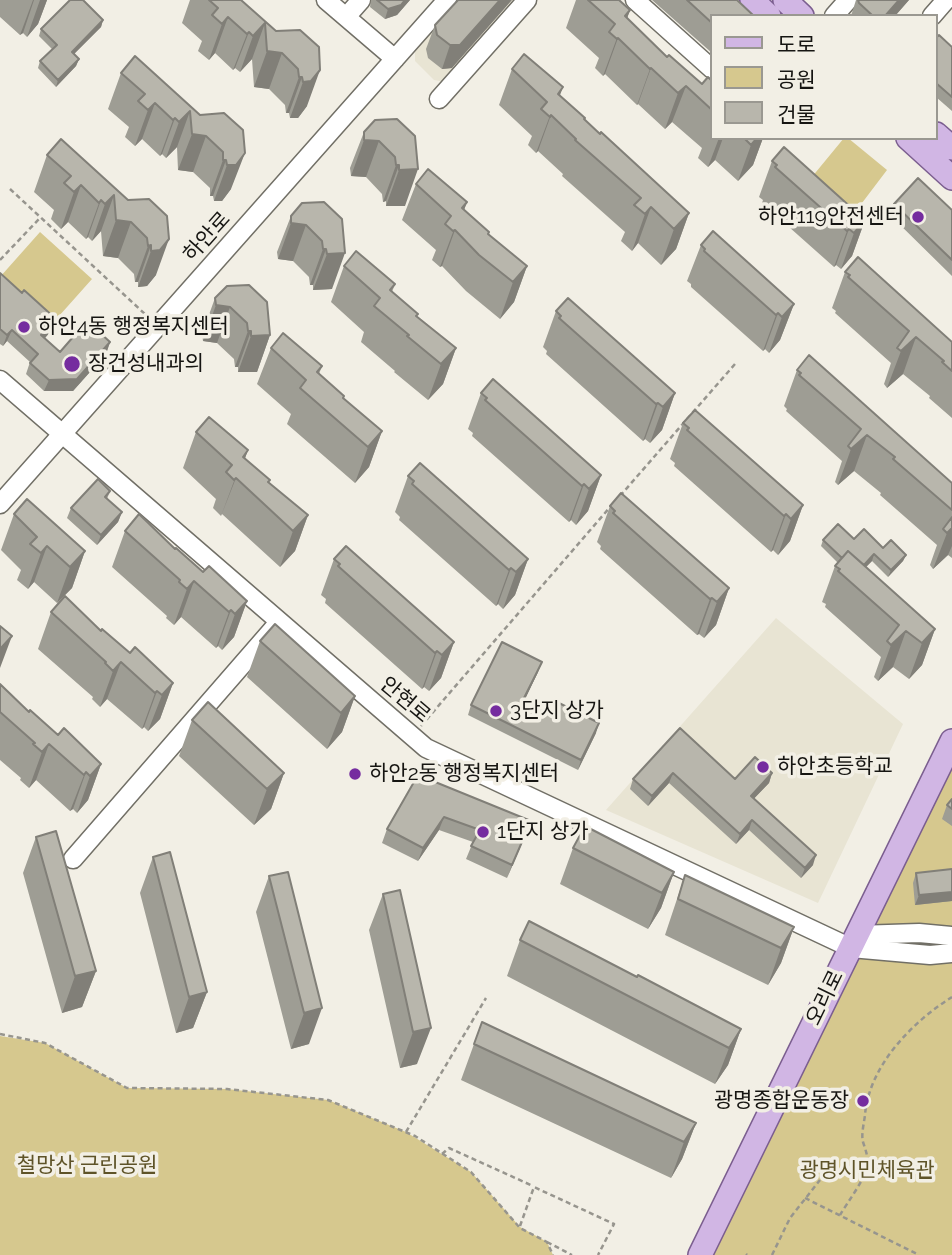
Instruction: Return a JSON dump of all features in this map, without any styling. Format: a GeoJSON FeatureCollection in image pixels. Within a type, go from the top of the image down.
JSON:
{"type":"FeatureCollection","features":[{"type":"Feature","properties":{"kind":"main road"},"geometry":{"type":"LineString","coordinates":[[752,0],[767,14]]}},
{"type":"Feature","properties":{"kind":"main road"},"geometry":{"type":"LineString","coordinates":[[785,0],[800,14]]}},
{"type":"Feature","properties":{"kind":"main road"},"geometry":{"type":"LineString","coordinates":[[938,136],[952,148]]}},
{"type":"Feature","properties":{"kind":"main road"},"geometry":{"type":"LineString","coordinates":[[910,140],[952,178]]}},
{"type":"Feature","properties":{"kind":"main road","name":"오리로"},"geometry":{"type":"LineString","coordinates":[[700,1255],[952,741]]}},
{"type":"Feature","properties":{"kind":"street"},"geometry":{"type":"LineString","coordinates":[[326,0],[394,59]]}},
{"type":"Feature","properties":{"kind":"street"},"geometry":{"type":"LineString","coordinates":[[346,17],[361,0]]}},
{"type":"Feature","properties":{"kind":"street","name":"하안로"},"geometry":{"type":"LineString","coordinates":[[0,503],[447,0]]}},
{"type":"Feature","properties":{"kind":"street"},"geometry":{"type":"LineString","coordinates":[[439,99],[527,0]]}},
{"type":"Feature","properties":{"kind":"street"},"geometry":{"type":"LineString","coordinates":[[635,0],[710,67]]}},
{"type":"Feature","properties":{"kind":"street"},"geometry":{"type":"LineString","coordinates":[[836,14],[848,0]]}},
{"type":"Feature","properties":{"kind":"street"},"geometry":{"type":"LineString","coordinates":[[934,14],[946,0]]}},
{"type":"Feature","properties":{"kind":"street","name":"안현로"},"geometry":{"type":"LineString","coordinates":[[0,380],[426,748],[854,942]]}},
{"type":"Feature","properties":{"kind":"street"},"geometry":{"type":"LineString","coordinates":[[73,859],[279,622]]}},
{"type":"Feature","properties":{"kind":"street"},"geometry":{"type":"LineString","coordinates":[[854,942],[919,933],[952,936]]}},
{"type":"Feature","properties":{"kind":"street"},"geometry":{"type":"LineString","coordinates":[[854,942],[930,955],[952,953]]}},
{"type":"Feature","properties":{"kind":"path"},"geometry":{"type":"LineString","coordinates":[[9,189],[158,326]]}},
{"type":"Feature","properties":{"kind":"path"},"geometry":{"type":"LineString","coordinates":[[0,260],[40,219]]}},
{"type":"Feature","properties":{"kind":"path"},"geometry":{"type":"LineString","coordinates":[[412,736],[734,364]]}},
{"type":"Feature","properties":{"kind":"path"},"geometry":{"type":"LineString","coordinates":[[839,1215],[867,1169],[867,1149],[863,1142],[866,1108],[887,1059],[902,1037],[952,997]]}},
{"type":"Feature","properties":{"kind":"path"},"geometry":{"type":"LineString","coordinates":[[406,1132],[486,998]]}},
{"type":"Feature","properties":{"kind":"path"},"geometry":{"type":"LineString","coordinates":[[0,1034],[46,1043],[127,1088],[226,1089],[328,1100],[406,1132],[471,1172],[520,1227],[572,1255]]}},
{"type":"Feature","properties":{"kind":"path"},"geometry":{"type":"LineString","coordinates":[[442,1154],[449,1148],[614,1224],[598,1255]]}},
{"type":"Feature","properties":{"kind":"path"},"geometry":{"type":"LineString","coordinates":[[772,1255],[790,1218],[820,1180]]}},
{"type":"Feature","properties":{"kind":"path"},"geometry":{"type":"LineString","coordinates":[[520,1227],[534,1187]]}},
{"type":"Feature","properties":{"kind":"path"},"geometry":{"type":"LineString","coordinates":[[805,1198],[919,1255]]}},
{"type":"Feature","properties":{"kind":"path"},"geometry":{"type":"LineString","coordinates":[[547,1242],[553,1255]]}},
{"type":"Feature","properties":{"kind":"shaded area"},"geometry":{"type":"Polygon","coordinates":[[[460,0],[520,0],[445,82],[434,80],[415,61],[415,49],[460,0]]]}},
{"type":"Feature","properties":{"kind":"shaded area","name":"하안초등학교"},"geometry":{"type":"Polygon","coordinates":[[[776,618],[903,724],[818,903],[606,810],[776,618]]]}},
{"type":"Feature","properties":{"kind":"green space"},"geometry":{"type":"Polygon","coordinates":[[[842,140],[850,140],[887,170],[843,228],[802,189],[842,140]]]}},
{"type":"Feature","properties":{"kind":"green space"},"geometry":{"type":"Polygon","coordinates":[[[40,232],[92,279],[51,325],[0,277],[40,232]]]}},
{"type":"Feature","properties":{"kind":"green space","name":"광명종합운동장"},"geometry":{"type":"Polygon","coordinates":[[[952,741],[952,1255],[700,1255],[952,741]]]}},
{"type":"Feature","properties":{"kind":"green space","name":"철망산 근린공원"},"geometry":{"type":"Polygon","coordinates":[[[0,1036],[45,1043],[127,1088],[227,1089],[328,1100],[406,1132],[471,1172],[520,1227],[547,1242],[553,1255],[0,1255],[0,1036]]]}},
{"type":"Feature","properties":{"kind":"building"},"geometry":{"type":"Polygon","coordinates":[[[70,0],[83,0],[103,20],[72,52],[79,59],[58,80],[40,61],[57,45],[41,29],[70,0]]]}},
{"type":"Feature","properties":{"kind":"building"},"geometry":{"type":"Polygon","coordinates":[[[209,0],[241,0],[276,31],[300,30],[319,47],[320,70],[311,81],[303,82],[298,69],[282,53],[267,51],[265,23],[253,36],[228,17],[222,24],[212,15],[218,8],[209,0]]]}},
{"type":"Feature","properties":{"kind":"building"},"geometry":{"type":"Polygon","coordinates":[[[377,0],[405,0],[401,5],[388,9],[377,0]]]}},
{"type":"Feature","properties":{"kind":"building"},"geometry":{"type":"Polygon","coordinates":[[[458,0],[500,0],[460,45],[450,45],[437,35],[435,25],[458,0]]]}},
{"type":"Feature","properties":{"kind":"building"},"geometry":{"type":"Polygon","coordinates":[[[588,0],[619,0],[630,10],[625,16],[667,57],[669,55],[702,84],[708,77],[710,108],[686,86],[678,93],[650,69],[609,32],[615,24],[588,0]]]}},
{"type":"Feature","properties":{"kind":"building"},"geometry":{"type":"Polygon","coordinates":[[[687,0],[737,0],[752,14],[710,14],[710,21],[687,0]]]}},
{"type":"Feature","properties":{"kind":"building"},"geometry":{"type":"Polygon","coordinates":[[[858,0],[899,0],[887,14],[871,14],[858,0]]]}},
{"type":"Feature","properties":{"kind":"building"},"geometry":{"type":"Polygon","coordinates":[[[938,36],[952,47],[952,97],[938,85],[938,36]]]}},
{"type":"Feature","properties":{"kind":"building"},"geometry":{"type":"Polygon","coordinates":[[[524,54],[563,87],[558,94],[689,213],[674,229],[651,207],[645,214],[634,205],[641,198],[575,140],[551,115],[550,117],[541,109],[547,102],[512,69],[524,54]]]}},
{"type":"Feature","properties":{"kind":"building"},"geometry":{"type":"Polygon","coordinates":[[[135,56],[200,115],[224,113],[243,130],[245,153],[236,165],[227,165],[226,160],[223,160],[223,152],[206,136],[192,134],[190,111],[179,122],[175,118],[173,120],[155,103],[148,110],[138,101],[145,94],[121,73],[135,56]]]}},
{"type":"Feature","properties":{"kind":"building"},"geometry":{"type":"Polygon","coordinates":[[[397,119],[415,136],[418,169],[399,170],[395,157],[379,141],[364,140],[364,132],[375,120],[397,119]]]}},
{"type":"Feature","properties":{"kind":"building"},"geometry":{"type":"Polygon","coordinates":[[[61,139],[128,200],[149,199],[167,216],[169,239],[160,250],[151,251],[147,238],[131,222],[116,220],[114,195],[105,204],[101,200],[99,203],[81,185],[74,192],[64,183],[71,176],[47,155],[61,139]]]}},
{"type":"Feature","properties":{"kind":"building"},"geometry":{"type":"Polygon","coordinates":[[[784,147],[865,220],[854,233],[849,229],[847,231],[775,167],[777,165],[772,161],[784,147]]]}},
{"type":"Feature","properties":{"kind":"building"},"geometry":{"type":"Polygon","coordinates":[[[428,169],[467,202],[462,208],[489,232],[488,234],[527,266],[513,282],[445,224],[451,216],[416,184],[428,169]]]}},
{"type":"Feature","properties":{"kind":"building"},"geometry":{"type":"Polygon","coordinates":[[[918,178],[952,210],[952,260],[894,204],[918,178]]]}},
{"type":"Feature","properties":{"kind":"building"},"geometry":{"type":"Polygon","coordinates":[[[324,202],[342,219],[345,253],[327,254],[322,241],[306,225],[291,223],[291,216],[302,203],[324,202]]]}},
{"type":"Feature","properties":{"kind":"building"},"geometry":{"type":"Polygon","coordinates":[[[713,231],[794,304],[782,317],[778,313],[776,315],[704,251],[701,245],[713,231]]]}},
{"type":"Feature","properties":{"kind":"building"},"geometry":{"type":"Polygon","coordinates":[[[356,251],[395,284],[390,290],[418,314],[416,316],[456,348],[441,364],[374,306],[380,298],[344,266],[356,251]]]}},
{"type":"Feature","properties":{"kind":"building"},"geometry":{"type":"Polygon","coordinates":[[[858,257],[952,342],[952,371],[916,337],[901,351],[897,348],[909,331],[845,272],[858,257]]]}},
{"type":"Feature","properties":{"kind":"building"},"geometry":{"type":"Polygon","coordinates":[[[0,273],[56,319],[41,335],[60,352],[87,321],[110,342],[77,379],[49,380],[30,363],[38,354],[12,330],[7,335],[0,329],[0,273]]]}},
{"type":"Feature","properties":{"kind":"building"},"geometry":{"type":"Polygon","coordinates":[[[249,285],[267,302],[270,335],[251,336],[247,323],[230,307],[216,305],[215,298],[227,286],[249,285]]]}},
{"type":"Feature","properties":{"kind":"building"},"geometry":{"type":"Polygon","coordinates":[[[568,298],[675,393],[663,407],[656,404],[559,318],[561,316],[556,311],[568,298]]]}},
{"type":"Feature","properties":{"kind":"building"},"geometry":{"type":"Polygon","coordinates":[[[283,333],[322,366],[317,372],[344,396],[343,398],[382,431],[368,447],[300,388],[306,380],[271,348],[283,333]]]}},
{"type":"Feature","properties":{"kind":"building"},"geometry":{"type":"Polygon","coordinates":[[[809,355],[952,483],[952,510],[867,435],[851,449],[848,446],[861,429],[799,375],[801,373],[797,370],[809,355]]]}},
{"type":"Feature","properties":{"kind":"building"},"geometry":{"type":"Polygon","coordinates":[[[493,379],[601,475],[589,489],[584,484],[582,486],[485,400],[487,398],[481,393],[493,379]]]}},
{"type":"Feature","properties":{"kind":"building"},"geometry":{"type":"Polygon","coordinates":[[[695,410],[803,505],[791,519],[786,514],[784,516],[687,430],[689,428],[683,423],[695,410]]]}},
{"type":"Feature","properties":{"kind":"building"},"geometry":{"type":"Polygon","coordinates":[[[209,417],[248,450],[243,457],[270,480],[268,482],[308,515],[293,531],[236,478],[234,480],[226,472],[232,465],[196,432],[209,417]]]}},
{"type":"Feature","properties":{"kind":"building"},"geometry":{"type":"Polygon","coordinates":[[[420,463],[528,559],[516,572],[511,568],[509,570],[412,484],[414,481],[408,476],[420,463]]]}},
{"type":"Feature","properties":{"kind":"building"},"geometry":{"type":"Polygon","coordinates":[[[98,479],[110,491],[105,497],[122,512],[101,535],[71,508],[98,479]]]}},
{"type":"Feature","properties":{"kind":"building"},"geometry":{"type":"Polygon","coordinates":[[[621,493],[729,588],[717,602],[710,599],[613,513],[615,511],[610,506],[621,493]]]}},
{"type":"Feature","properties":{"kind":"building"},"geometry":{"type":"Polygon","coordinates":[[[27,499],[85,551],[70,567],[47,546],[41,553],[30,544],[37,537],[14,514],[27,499]]]}},
{"type":"Feature","properties":{"kind":"building"},"geometry":{"type":"Polygon","coordinates":[[[139,514],[203,572],[209,566],[247,601],[235,614],[231,610],[229,612],[194,581],[187,589],[125,531],[139,514]]]}},
{"type":"Feature","properties":{"kind":"building"},"geometry":{"type":"Polygon","coordinates":[[[952,517],[952,528],[947,533],[943,529],[952,517]]]}},
{"type":"Feature","properties":{"kind":"building"},"geometry":{"type":"Polygon","coordinates":[[[838,524],[854,539],[864,529],[883,548],[891,540],[906,555],[891,570],[874,554],[864,565],[848,551],[842,558],[823,540],[838,524]]]}},
{"type":"Feature","properties":{"kind":"building"},"geometry":{"type":"Polygon","coordinates":[[[346,546],[454,642],[442,655],[437,651],[435,653],[338,566],[340,564],[334,559],[346,546]]]}},
{"type":"Feature","properties":{"kind":"building"},"geometry":{"type":"Polygon","coordinates":[[[848,551],[935,629],[922,643],[906,631],[891,645],[887,641],[899,625],[835,566],[848,551]]]}},
{"type":"Feature","properties":{"kind":"building"},"geometry":{"type":"Polygon","coordinates":[[[65,596],[101,631],[102,629],[130,653],[135,647],[173,683],[162,695],[157,691],[155,693],[121,662],[113,671],[51,612],[65,596]]]}},
{"type":"Feature","properties":{"kind":"building"},"geometry":{"type":"Polygon","coordinates":[[[275,624],[355,696],[341,713],[260,641],[275,624]]]}},
{"type":"Feature","properties":{"kind":"building"},"geometry":{"type":"Polygon","coordinates":[[[0,626],[12,636],[0,649],[0,626]]]}},
{"type":"Feature","properties":{"kind":"building","name":"3단지 상가"},"geometry":{"type":"Polygon","coordinates":[[[502,642],[542,662],[523,700],[553,714],[559,703],[599,723],[581,760],[471,705],[502,642]]]}},
{"type":"Feature","properties":{"kind":"building"},"geometry":{"type":"Polygon","coordinates":[[[0,684],[58,735],[64,728],[101,764],[90,776],[86,772],[84,775],[49,744],[42,752],[0,712],[0,684]]]}},
{"type":"Feature","properties":{"kind":"building"},"geometry":{"type":"Polygon","coordinates":[[[208,702],[284,773],[267,789],[192,720],[208,702]]]}},
{"type":"Feature","properties":{"kind":"building"},"geometry":{"type":"Polygon","coordinates":[[[680,728],[735,779],[755,757],[772,773],[751,796],[816,855],[805,868],[752,820],[740,834],[673,773],[652,796],[633,779],[680,728]]]}},
{"type":"Feature","properties":{"kind":"building","name":"1단지 상가"},"geometry":{"type":"Polygon","coordinates":[[[418,775],[531,821],[512,865],[471,846],[480,830],[444,817],[423,848],[387,829],[418,775]]]}},
{"type":"Feature","properties":{"kind":"building"},"geometry":{"type":"Polygon","coordinates":[[[585,826],[674,872],[662,893],[573,848],[585,826]]]}},
{"type":"Feature","properties":{"kind":"building"},"geometry":{"type":"Polygon","coordinates":[[[56,831],[96,971],[75,976],[36,837],[56,831]]]}},
{"type":"Feature","properties":{"kind":"building"},"geometry":{"type":"Polygon","coordinates":[[[170,852],[207,992],[189,997],[153,857],[170,852]]]}},
{"type":"Feature","properties":{"kind":"building"},"geometry":{"type":"Polygon","coordinates":[[[952,869],[952,892],[919,895],[916,873],[952,869]]]}},
{"type":"Feature","properties":{"kind":"building"},"geometry":{"type":"Polygon","coordinates":[[[288,872],[322,1008],[304,1013],[269,876],[288,872]]]}},
{"type":"Feature","properties":{"kind":"building"},"geometry":{"type":"Polygon","coordinates":[[[685,875],[794,927],[781,948],[678,899],[685,875]]]}},
{"type":"Feature","properties":{"kind":"building"},"geometry":{"type":"Polygon","coordinates":[[[400,890],[431,1028],[413,1032],[383,894],[400,890]]]}},
{"type":"Feature","properties":{"kind":"building"},"geometry":{"type":"Polygon","coordinates":[[[529,921],[741,1029],[729,1048],[520,940],[529,921]]]}},
{"type":"Feature","properties":{"kind":"building"},"geometry":{"type":"Polygon","coordinates":[[[482,1022],[696,1123],[684,1142],[474,1044],[482,1022]]]}},
{"type":"Feature","properties":{"kind":"place","name":"하안119안전센터"},"geometry":{"type":"Point","coordinates":[918,217]}},
{"type":"Feature","properties":{"kind":"place","name":"하안4동 행정복지센터"},"geometry":{"type":"Point","coordinates":[24,327]}},
{"type":"Feature","properties":{"kind":"place","name":"장건성내과의"},"geometry":{"type":"Point","coordinates":[72,364]}},
{"type":"Feature","properties":{"kind":"place","name":"3단지 상가"},"geometry":{"type":"Point","coordinates":[496,711]}},
{"type":"Feature","properties":{"kind":"place","name":"하안초등학교"},"geometry":{"type":"Point","coordinates":[763,767]}},
{"type":"Feature","properties":{"kind":"place","name":"하안2동 행정복지센터"},"geometry":{"type":"Point","coordinates":[355,774]}},
{"type":"Feature","properties":{"kind":"place","name":"1단지 상가"},"geometry":{"type":"Point","coordinates":[483,832]}},
{"type":"Feature","properties":{"kind":"place","name":"광명종합운동장"},"geometry":{"type":"Point","coordinates":[863,1101]}},
{"type":"Feature","properties":{"kind":"park label","name":"광명시민체육관"},"geometry":{"type":"Point","coordinates":[867,1171]}}]}
